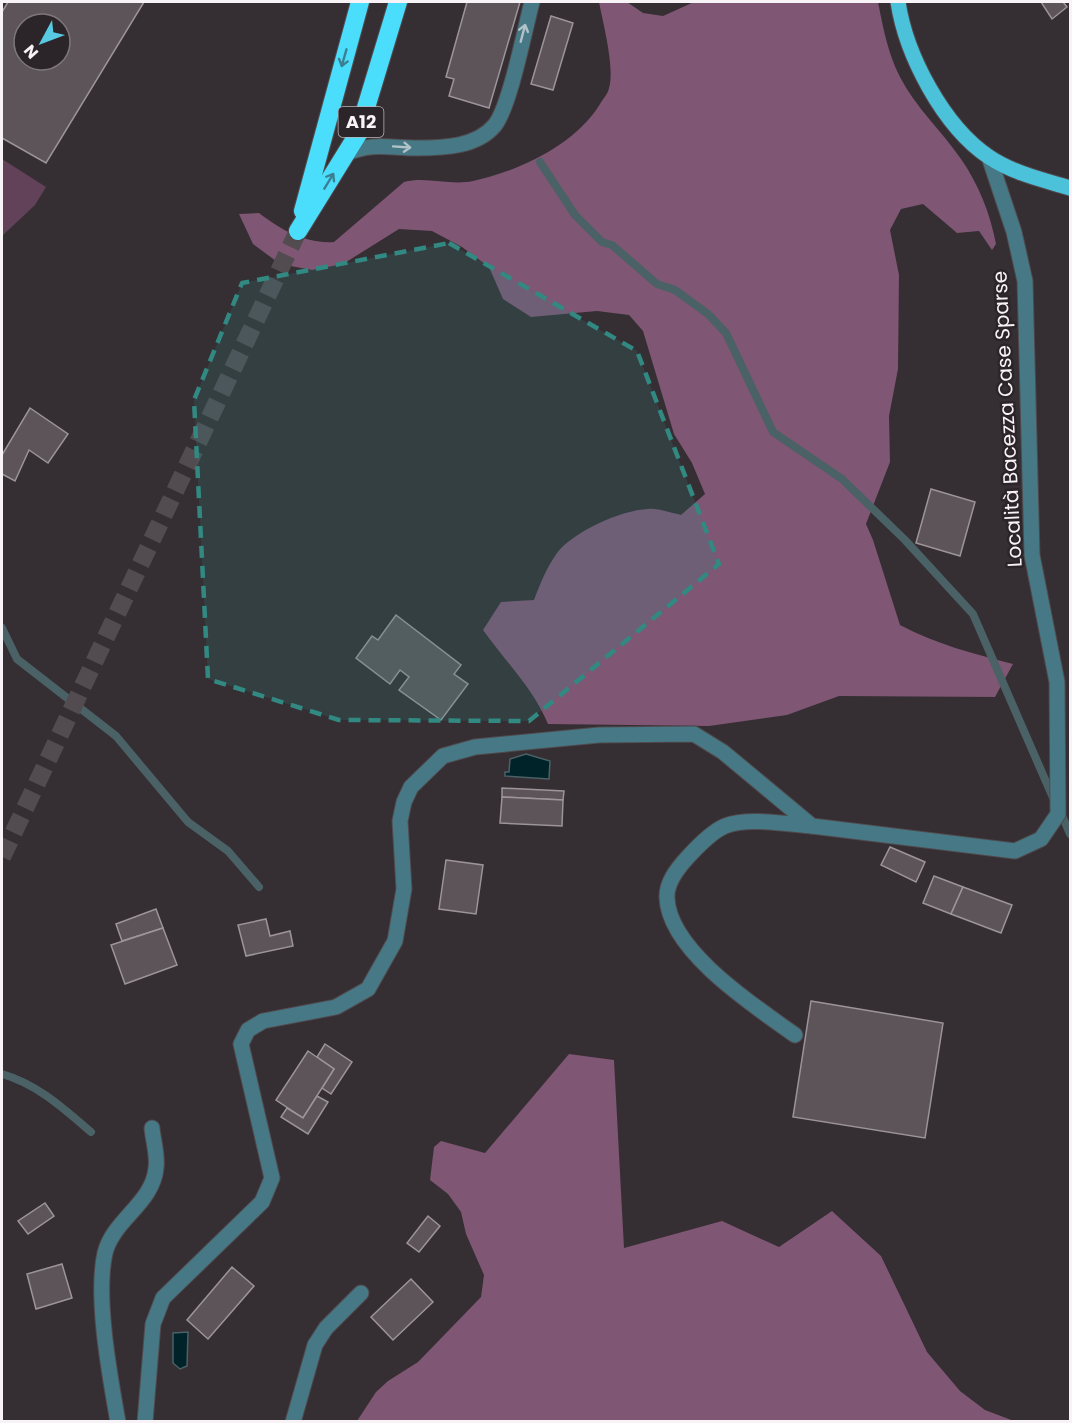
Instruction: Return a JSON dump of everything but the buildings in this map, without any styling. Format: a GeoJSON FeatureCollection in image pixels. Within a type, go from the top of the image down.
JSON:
{"type":"FeatureCollection","features":[{"type":"Feature","properties":{"kind":"highway","name":"A12"},"geometry":{"type":"LineString","coordinates":[[360,2],[298,231],[358,134],[398,2]]}},
{"type":"Feature","properties":{"kind":"main road"},"geometry":{"type":"LineString","coordinates":[[898,2],[917,69],[963,134],[989,157],[1026,175],[1071,188]]}},
{"type":"Feature","properties":{"kind":"street","name":"A12"},"geometry":{"type":"LineString","coordinates":[[345,154],[373,145],[416,148],[454,146],[474,140],[495,126],[504,107],[532,2]]}},
{"type":"Feature","properties":{"kind":"street","name":"Località Bacezza Case Sparse"},"geometry":{"type":"LineString","coordinates":[[795,1035],[718,979],[697,957],[673,922],[667,899],[669,885],[682,864],[709,837],[725,826],[742,823],[812,826],[1015,852],[1041,838],[1058,814],[1057,682],[1032,555],[1025,281],[1014,232],[989,157]]}},
{"type":"Feature","properties":{"kind":"street"},"geometry":{"type":"LineString","coordinates":[[145,1422],[153,1324],[163,1298],[262,1202],[272,1178],[241,1044],[248,1030],[263,1021],[336,1007],[368,989],[395,941],[404,889],[400,821],[404,802],[411,787],[443,756],[502,744],[599,735],[694,734],[723,752],[812,826]]}},
{"type":"Feature","properties":{"kind":"street"},"geometry":{"type":"LineString","coordinates":[[118,1422],[108,1366],[102,1281],[105,1252],[119,1228],[152,1187],[157,1168],[152,1128]]}},
{"type":"Feature","properties":{"kind":"street"},"geometry":{"type":"LineString","coordinates":[[293,1422],[315,1345],[326,1328],[361,1293]]}},
{"type":"Feature","properties":{"kind":"highlighted area"},"geometry":{"type":"Polygon","coordinates":[[[449,243],[637,351],[719,564],[529,721],[339,720],[208,679],[194,400],[242,283],[449,243]]]}},
{"type":"Feature","properties":{"kind":"shaded area"},"geometry":{"type":"Polygon","coordinates":[[[599,2],[627,2],[643,13],[663,16],[694,2],[878,2],[889,50],[900,77],[913,99],[953,148],[973,179],[991,221],[996,244],[992,250],[979,231],[957,233],[923,204],[901,209],[890,230],[899,275],[898,369],[889,416],[890,462],[866,524],[900,625],[941,643],[1013,664],[995,697],[839,696],[787,715],[709,726],[548,724],[535,698],[483,630],[501,602],[534,600],[557,553],[574,537],[586,530],[637,510],[656,509],[681,515],[705,494],[692,463],[674,434],[643,331],[629,315],[597,311],[531,317],[503,299],[489,267],[462,247],[432,231],[399,229],[343,264],[312,270],[280,264],[253,244],[239,214],[259,213],[294,235],[314,241],[334,242],[404,182],[421,180],[464,182],[491,177],[527,163],[561,144],[589,119],[608,90],[610,58],[599,2]]]}},
{"type":"Feature","properties":{"kind":"shaded area"},"geometry":{"type":"Polygon","coordinates":[[[2,159],[46,187],[35,205],[2,236],[2,159]]]}},
{"type":"Feature","properties":{"kind":"shaded area"},"geometry":{"type":"Polygon","coordinates":[[[569,1054],[614,1060],[624,1248],[722,1221],[779,1247],[832,1211],[881,1256],[927,1352],[960,1391],[985,1410],[1014,1421],[357,1421],[376,1392],[388,1381],[418,1362],[481,1297],[484,1275],[466,1234],[461,1212],[448,1194],[430,1180],[434,1147],[441,1141],[485,1153],[569,1054]]]}},
{"type":"Feature","properties":{"kind":"water"},"geometry":{"type":"Polygon","coordinates":[[[526,754],[550,761],[549,779],[505,776],[505,772],[509,772],[510,759],[526,754]]]}},
{"type":"Feature","properties":{"kind":"water"},"geometry":{"type":"Polygon","coordinates":[[[188,1332],[187,1366],[180,1369],[173,1363],[173,1333],[188,1332]]]}},
{"type":"Feature","properties":{"kind":"waterway"},"geometry":{"type":"LineString","coordinates":[[540,162],[575,215],[602,242],[612,245],[657,284],[675,290],[708,314],[726,333],[773,432],[842,479],[905,540],[973,614],[1054,800]]}},
{"type":"Feature","properties":{"kind":"waterway"},"geometry":{"type":"LineString","coordinates":[[2,628],[17,659],[116,736],[188,822],[228,851],[259,887]]}},
{"type":"Feature","properties":{"kind":"waterway"},"geometry":{"type":"LineString","coordinates":[[1060,811],[1070,834]]}},
{"type":"Feature","properties":{"kind":"waterway"},"geometry":{"type":"LineString","coordinates":[[2,1074],[38,1090],[91,1132]]}},
{"type":"Feature","properties":{"kind":"tunnel"},"geometry":{"type":"LineString","coordinates":[[2,857],[298,231]]}}]}
